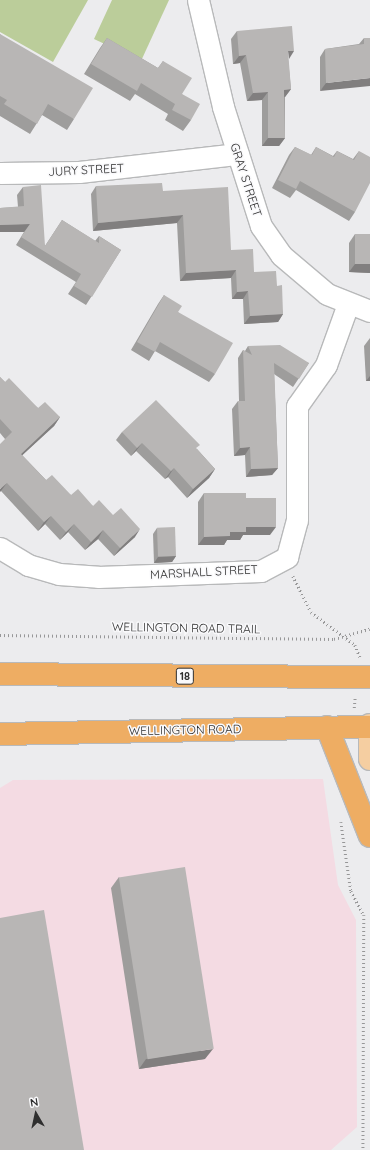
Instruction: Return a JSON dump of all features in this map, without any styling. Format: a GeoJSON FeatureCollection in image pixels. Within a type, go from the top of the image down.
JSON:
{"type":"FeatureCollection","features":[{"type":"Feature","properties":{"kind":"highway","name":"18"},"geometry":{"type":"LineString","coordinates":[[0,674],[364,677]]}},
{"type":"Feature","properties":{"kind":"highway"},"geometry":{"type":"LineString","coordinates":[[327,727],[370,836]]}},
{"type":"Feature","properties":{"kind":"highway","name":"WELLINGTON ROAD"},"geometry":{"type":"LineString","coordinates":[[0,734],[366,727]]}},
{"type":"Feature","properties":{"kind":"main road"},"geometry":{"type":"LineString","coordinates":[[366,727],[370,759]]}},
{"type":"Feature","properties":{"kind":"street","name":"GRAY STREET"},"geometry":{"type":"LineString","coordinates":[[209,0],[201,10],[236,148],[261,226],[281,255],[326,294],[348,304],[370,311]]}},
{"type":"Feature","properties":{"kind":"street","name":"JURY STREET"},"geometry":{"type":"LineString","coordinates":[[0,173],[79,172],[171,160],[236,148]]}},
{"type":"Feature","properties":{"kind":"street"},"geometry":{"type":"LineString","coordinates":[[287,557],[297,520],[297,406],[326,365],[348,304]]}},
{"type":"Feature","properties":{"kind":"street","name":"MARSHALL STREET"},"geometry":{"type":"LineString","coordinates":[[0,548],[34,566],[59,574],[98,577],[261,571],[287,557]]}},
{"type":"Feature","properties":{"kind":"path"},"geometry":{"type":"LineString","coordinates":[[287,557],[311,612],[355,645],[360,654],[364,677],[366,727]]}},
{"type":"Feature","properties":{"kind":"path","name":"WELLINGTON ROAD TRAIL"},"geometry":{"type":"LineString","coordinates":[[0,635],[344,638],[370,629]]}},
{"type":"Feature","properties":{"kind":"path"},"geometry":{"type":"LineString","coordinates":[[340,817],[351,891],[364,915],[363,1150]]}},
{"type":"Feature","properties":{"kind":"shaded area"},"geometry":{"type":"Polygon","coordinates":[[[323,779],[338,885],[356,920],[357,1127],[331,1150],[0,1150],[0,788],[13,780],[323,779]]]}},
{"type":"Feature","properties":{"kind":"green space"},"geometry":{"type":"Polygon","coordinates":[[[0,0],[88,0],[53,62],[0,32],[0,0]]]}},
{"type":"Feature","properties":{"kind":"green space"},"geometry":{"type":"Polygon","coordinates":[[[112,0],[169,0],[141,61],[94,39],[112,0]]]}},
{"type":"Feature","properties":{"kind":"building"},"geometry":{"type":"Polygon","coordinates":[[[292,26],[294,51],[288,51],[291,89],[284,90],[285,138],[268,138],[268,92],[253,93],[246,55],[239,56],[237,31],[292,26]]]}},
{"type":"Feature","properties":{"kind":"building"},"geometry":{"type":"Polygon","coordinates":[[[0,34],[93,88],[74,119],[48,104],[37,124],[4,104],[7,100],[0,96],[0,34]]]}},
{"type":"Feature","properties":{"kind":"building"},"geometry":{"type":"Polygon","coordinates":[[[107,38],[158,68],[163,61],[192,78],[182,94],[200,104],[191,120],[172,110],[175,104],[141,83],[137,91],[91,64],[107,38]]]}},
{"type":"Feature","properties":{"kind":"building"},"geometry":{"type":"Polygon","coordinates":[[[364,38],[370,38],[370,78],[326,83],[325,49],[364,44],[364,38]]]}},
{"type":"Feature","properties":{"kind":"building"},"geometry":{"type":"Polygon","coordinates":[[[295,147],[312,155],[316,147],[334,157],[337,151],[354,160],[359,151],[370,157],[370,183],[355,212],[300,181],[296,189],[278,180],[295,147]]]}},
{"type":"Feature","properties":{"kind":"building"},"geometry":{"type":"Polygon","coordinates":[[[162,183],[163,191],[228,187],[231,250],[253,249],[254,272],[276,271],[277,286],[282,285],[283,314],[250,316],[248,291],[237,292],[236,270],[186,273],[183,215],[98,223],[96,186],[162,183]]]}},
{"type":"Feature","properties":{"kind":"building"},"geometry":{"type":"Polygon","coordinates":[[[41,185],[45,246],[62,220],[99,243],[99,236],[121,250],[92,297],[74,286],[81,274],[21,237],[30,224],[0,225],[0,208],[24,206],[23,187],[41,185]]]}},
{"type":"Feature","properties":{"kind":"building"},"geometry":{"type":"Polygon","coordinates":[[[355,234],[370,234],[370,264],[355,264],[355,234]]]}},
{"type":"Feature","properties":{"kind":"building"},"geometry":{"type":"Polygon","coordinates":[[[164,295],[182,306],[178,312],[233,343],[215,374],[160,342],[155,352],[137,342],[164,295]]]}},
{"type":"Feature","properties":{"kind":"building"},"geometry":{"type":"Polygon","coordinates":[[[280,345],[309,363],[299,379],[274,363],[278,468],[251,469],[250,447],[240,448],[238,401],[245,401],[243,350],[252,355],[248,346],[280,345]]]}},
{"type":"Feature","properties":{"kind":"building"},"geometry":{"type":"Polygon","coordinates":[[[0,377],[5,382],[9,378],[38,408],[45,402],[60,417],[21,454],[46,480],[52,475],[71,495],[78,489],[93,506],[99,500],[113,515],[121,508],[140,529],[120,548],[103,530],[91,542],[74,524],[66,532],[51,516],[44,522],[7,483],[0,489],[0,444],[12,432],[0,419],[0,377]]]}},
{"type":"Feature","properties":{"kind":"building"},"geometry":{"type":"Polygon","coordinates":[[[156,400],[200,445],[196,448],[215,469],[193,489],[174,468],[171,471],[142,443],[137,448],[122,432],[156,400]]]}},
{"type":"Feature","properties":{"kind":"building"},"geometry":{"type":"Polygon","coordinates":[[[204,493],[246,493],[246,498],[276,498],[276,527],[246,527],[246,532],[230,532],[230,536],[204,537],[204,493]]]}},
{"type":"Feature","properties":{"kind":"building"},"geometry":{"type":"Polygon","coordinates":[[[175,527],[176,556],[158,557],[157,528],[175,527]]]}},
{"type":"Feature","properties":{"kind":"building"},"geometry":{"type":"Polygon","coordinates":[[[185,867],[214,1049],[148,1059],[119,877],[185,867]]]}},
{"type":"Feature","properties":{"kind":"building"},"geometry":{"type":"Polygon","coordinates":[[[44,910],[84,1150],[0,1150],[0,918],[44,910]]]}}]}
